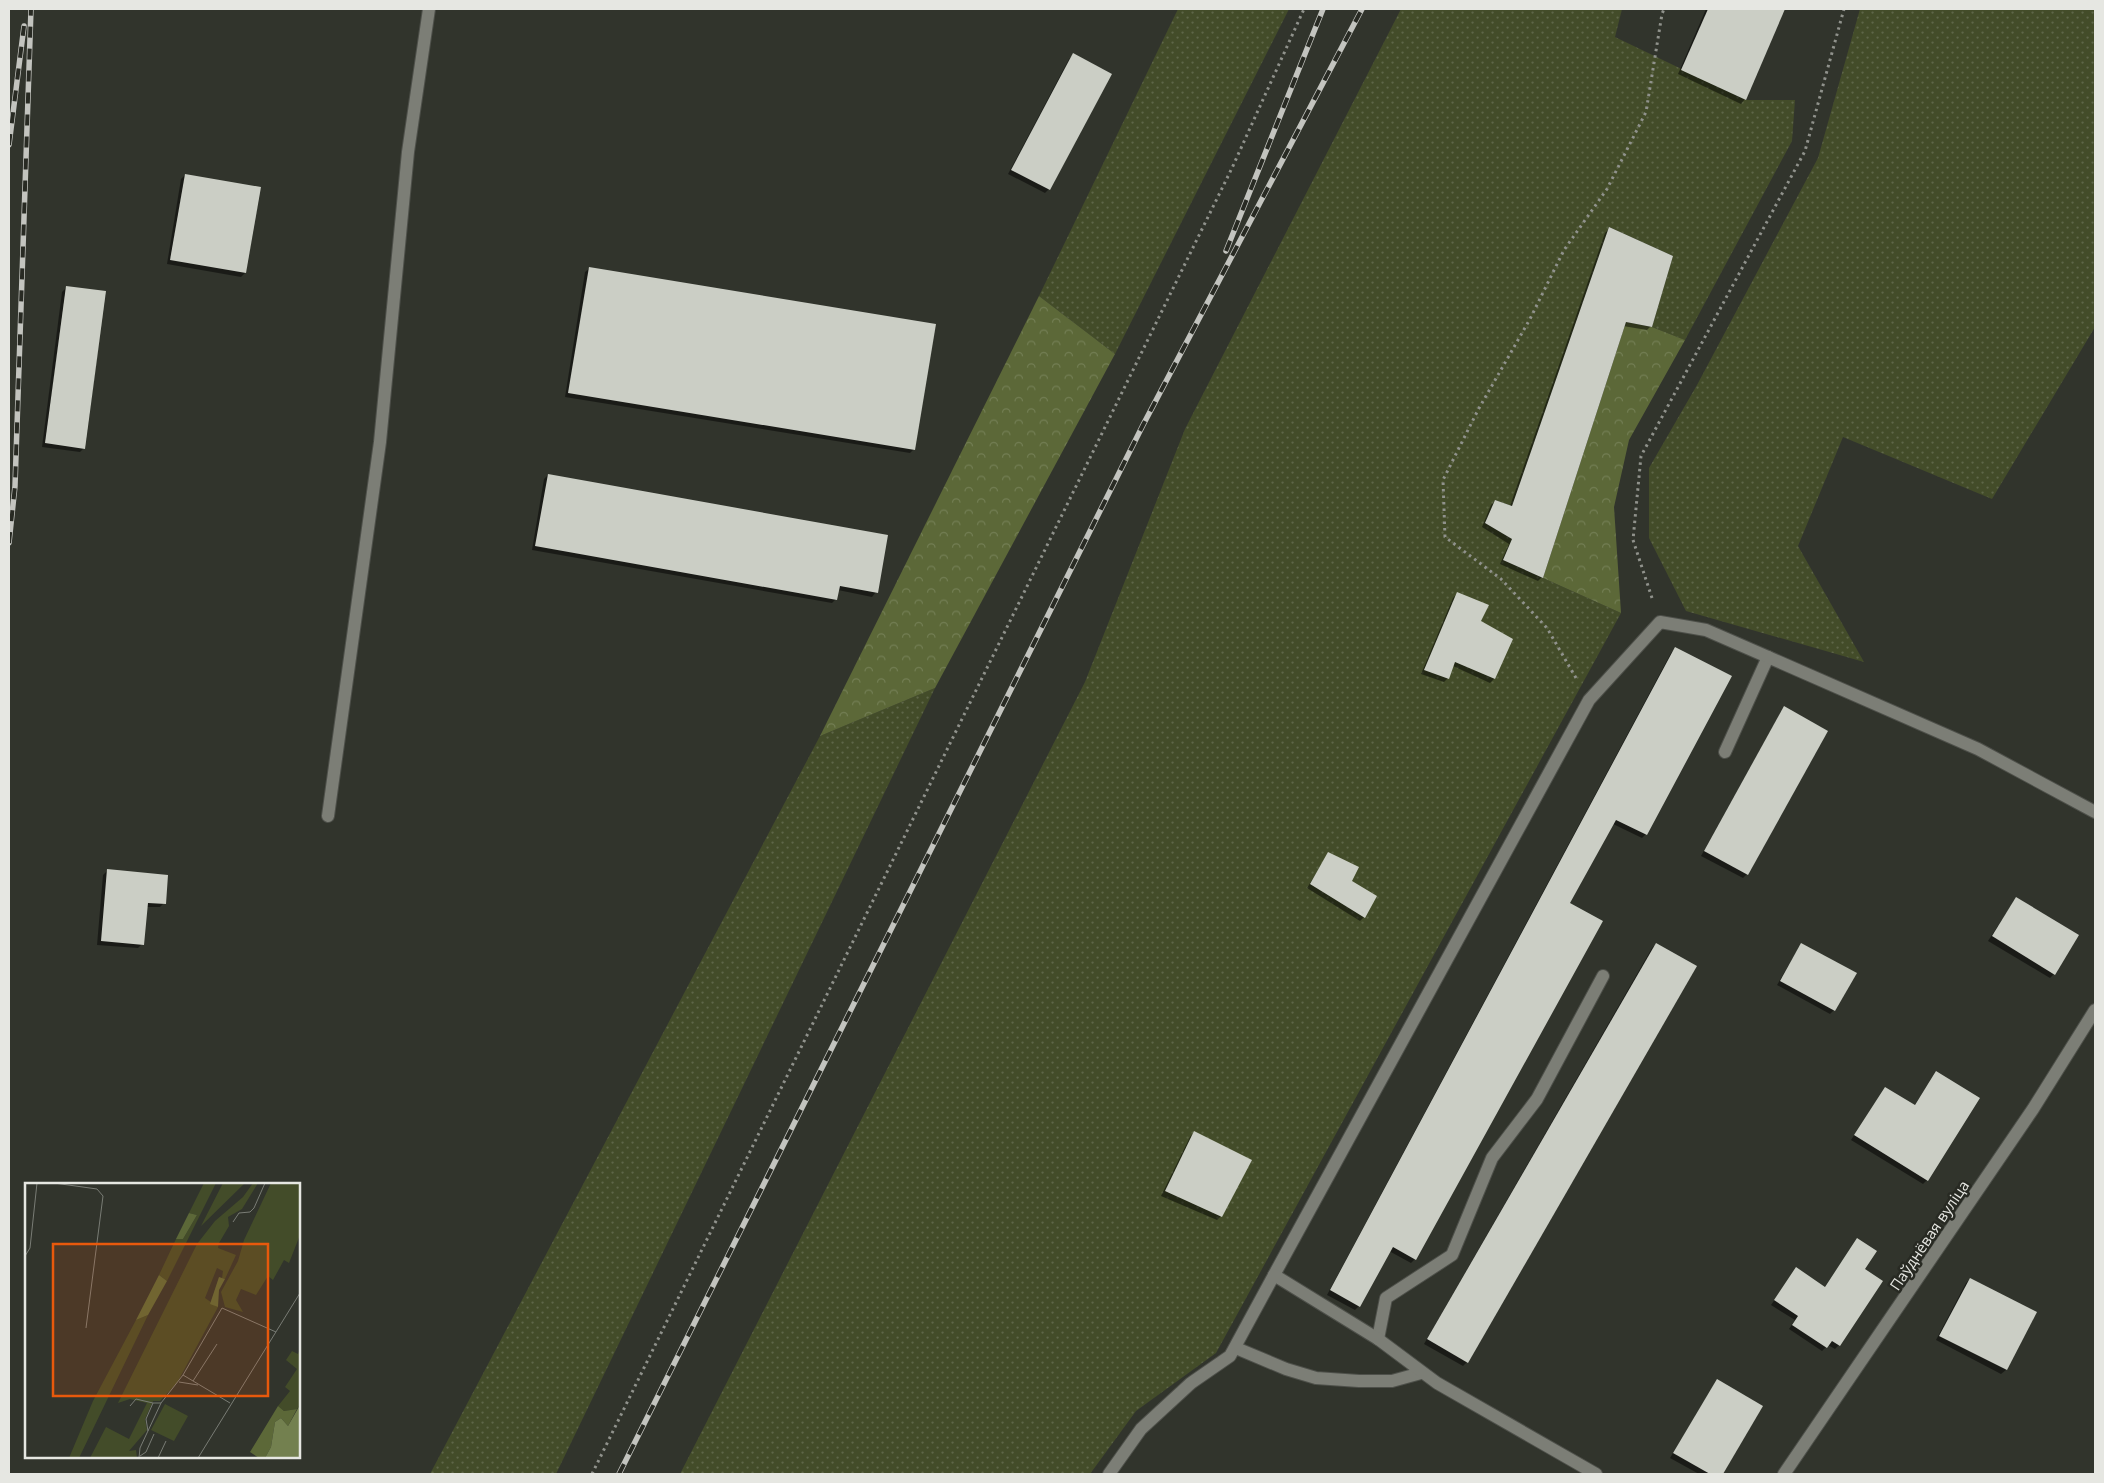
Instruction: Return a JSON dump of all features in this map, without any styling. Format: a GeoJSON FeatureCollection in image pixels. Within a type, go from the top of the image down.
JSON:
{"type":"FeatureCollection","features":[{"type":"Feature","properties":{"kind":"street"},"geometry":{"type":"LineString","coordinates":[[328,816],[380,442],[408,152],[429,9]]}},
{"type":"Feature","properties":{"kind":"street"},"geometry":{"type":"LineString","coordinates":[[1109,1474],[1141,1429],[1191,1383],[1230,1356],[1236,1348],[1274,1275],[1589,700],[1660,622],[1706,630],[1768,657],[1978,749],[2095,812]]}},
{"type":"Feature","properties":{"kind":"street"},"geometry":{"type":"LineString","coordinates":[[1725,752],[1768,657]]}},
{"type":"Feature","properties":{"kind":"street"},"geometry":{"type":"LineString","coordinates":[[1378,1339],[1386,1298],[1452,1255],[1492,1158],[1537,1099],[1603,976]]}},
{"type":"Feature","properties":{"kind":"street","name":"Паўднёвая вуліца"},"geometry":{"type":"LineString","coordinates":[[1784,1474],[2033,1109],[2095,1010]]}},
{"type":"Feature","properties":{"kind":"street"},"geometry":{"type":"LineString","coordinates":[[1274,1275],[1378,1339],[1421,1373],[1596,1474]]}},
{"type":"Feature","properties":{"kind":"street"},"geometry":{"type":"LineString","coordinates":[[1236,1348],[1286,1369],[1316,1378],[1392,1381],[1421,1373]]}},
{"type":"Feature","properties":{"kind":"path"},"geometry":{"type":"LineString","coordinates":[[592,1474],[1232,168],[1304,9]]}},
{"type":"Feature","properties":{"kind":"path"},"geometry":{"type":"LineString","coordinates":[[1589,700],[1547,628],[1501,579],[1445,537],[1443,480],[1478,410],[1530,319],[1564,250],[1607,189],[1646,112],[1664,9]]}},
{"type":"Feature","properties":{"kind":"path"},"geometry":{"type":"LineString","coordinates":[[1660,622],[1633,540],[1641,456],[1805,151],[1844,9]]}},
{"type":"Feature","properties":{"kind":"green space"},"geometry":{"type":"Polygon","coordinates":[[[1178,9],[1289,9],[1115,354],[1039,296],[1178,9]]]}},
{"type":"Feature","properties":{"kind":"green space"},"geometry":{"type":"Polygon","coordinates":[[[1401,9],[1622,9],[1615,37],[1746,100],[1795,100],[1792,141],[1685,340],[1652,327],[1673,256],[1609,227],[1512,506],[1495,500],[1485,523],[1512,539],[1503,560],[1621,613],[1216,1353],[1136,1411],[1090,1474],[680,1474],[1085,682],[1185,429],[1401,9]]]}},
{"type":"Feature","properties":{"kind":"green space"},"geometry":{"type":"Polygon","coordinates":[[[1860,9],[2095,9],[2095,327],[1992,499],[1843,437],[1798,546],[1864,662],[1686,611],[1649,538],[1649,468],[1697,385],[1818,158],[1860,9]]]}},
{"type":"Feature","properties":{"kind":"green space"},"geometry":{"type":"Polygon","coordinates":[[[1039,296],[1115,354],[935,688],[820,736],[1039,296]]]}},
{"type":"Feature","properties":{"kind":"green space"},"geometry":{"type":"Polygon","coordinates":[[[1626,322],[1652,327],[1685,340],[1629,440],[1614,507],[1621,613],[1543,578],[1626,322]]]}},
{"type":"Feature","properties":{"kind":"green space"},"geometry":{"type":"Polygon","coordinates":[[[935,688],[556,1474],[430,1474],[820,736],[935,688]]]}},
{"type":"Feature","properties":{"kind":"building"},"geometry":{"type":"Polygon","coordinates":[[[1708,9],[1785,9],[1746,100],[1681,70],[1708,9]]]}},
{"type":"Feature","properties":{"kind":"building"},"geometry":{"type":"Polygon","coordinates":[[[1073,53],[1112,74],[1050,190],[1011,170],[1073,53]]]}},
{"type":"Feature","properties":{"kind":"building"},"geometry":{"type":"Polygon","coordinates":[[[185,174],[261,187],[246,273],[170,260],[185,174]]]}},
{"type":"Feature","properties":{"kind":"building"},"geometry":{"type":"Polygon","coordinates":[[[1609,227],[1673,256],[1652,327],[1626,322],[1543,578],[1503,560],[1512,539],[1485,523],[1495,500],[1512,506],[1609,227]]]}},
{"type":"Feature","properties":{"kind":"building"},"geometry":{"type":"Polygon","coordinates":[[[589,267],[936,324],[915,450],[568,393],[589,267]]]}},
{"type":"Feature","properties":{"kind":"building"},"geometry":{"type":"Polygon","coordinates":[[[66,286],[106,291],[85,449],[45,443],[66,286]]]}},
{"type":"Feature","properties":{"kind":"building"},"geometry":{"type":"Polygon","coordinates":[[[548,474],[888,535],[878,593],[840,586],[837,600],[535,546],[548,474]]]}},
{"type":"Feature","properties":{"kind":"building"},"geometry":{"type":"Polygon","coordinates":[[[1457,592],[1489,605],[1481,621],[1513,639],[1495,679],[1455,662],[1449,679],[1424,670],[1457,592]]]}},
{"type":"Feature","properties":{"kind":"building"},"geometry":{"type":"Polygon","coordinates":[[[1675,647],[1732,676],[1647,835],[1616,820],[1570,903],[1603,921],[1416,1260],[1393,1247],[1360,1307],[1330,1290],[1675,647]]]}},
{"type":"Feature","properties":{"kind":"building"},"geometry":{"type":"Polygon","coordinates":[[[1784,706],[1828,731],[1748,875],[1704,851],[1784,706]]]}},
{"type":"Feature","properties":{"kind":"building"},"geometry":{"type":"Polygon","coordinates":[[[1328,852],[1359,867],[1352,881],[1377,896],[1365,918],[1310,884],[1328,852]]]}},
{"type":"Feature","properties":{"kind":"building"},"geometry":{"type":"Polygon","coordinates":[[[107,869],[168,875],[166,904],[148,903],[144,945],[101,941],[107,869]]]}},
{"type":"Feature","properties":{"kind":"building"},"geometry":{"type":"Polygon","coordinates":[[[2016,897],[2079,935],[2055,975],[1992,936],[2016,897]]]}},
{"type":"Feature","properties":{"kind":"building"},"geometry":{"type":"Polygon","coordinates":[[[1656,943],[1697,966],[1468,1363],[1427,1339],[1656,943]]]}},
{"type":"Feature","properties":{"kind":"building"},"geometry":{"type":"Polygon","coordinates":[[[1801,943],[1857,973],[1835,1011],[1780,981],[1801,943]]]}},
{"type":"Feature","properties":{"kind":"building"},"geometry":{"type":"Polygon","coordinates":[[[1936,1071],[1980,1098],[1928,1181],[1854,1135],[1885,1087],[1915,1105],[1936,1071]]]}},
{"type":"Feature","properties":{"kind":"building"},"geometry":{"type":"Polygon","coordinates":[[[1194,1131],[1252,1160],[1222,1217],[1165,1191],[1194,1131]]]}},
{"type":"Feature","properties":{"kind":"building"},"geometry":{"type":"Polygon","coordinates":[[[1857,1238],[1877,1251],[1865,1269],[1883,1281],[1840,1346],[1832,1341],[1827,1348],[1792,1325],[1798,1316],[1774,1300],[1796,1267],[1825,1287],[1857,1238]]]}},
{"type":"Feature","properties":{"kind":"building"},"geometry":{"type":"Polygon","coordinates":[[[1970,1278],[2037,1312],[2007,1370],[1939,1336],[1970,1278]]]}},
{"type":"Feature","properties":{"kind":"building"},"geometry":{"type":"Polygon","coordinates":[[[1717,1379],[1763,1406],[1723,1474],[1710,1474],[1673,1453],[1717,1379]]]}},
{"type":"Feature","properties":{"kind":"railway"},"geometry":{"type":"LineString","coordinates":[[9,543],[15,486],[31,9]]}},
{"type":"Feature","properties":{"kind":"railway"},"geometry":{"type":"LineString","coordinates":[[1226,251],[1323,9]]}},
{"type":"Feature","properties":{"kind":"railway"},"geometry":{"type":"LineString","coordinates":[[619,1474],[1143,425],[1362,9]]}},
{"type":"Feature","properties":{"kind":"railway"},"geometry":{"type":"LineString","coordinates":[[9,145],[24,26]]}}]}
